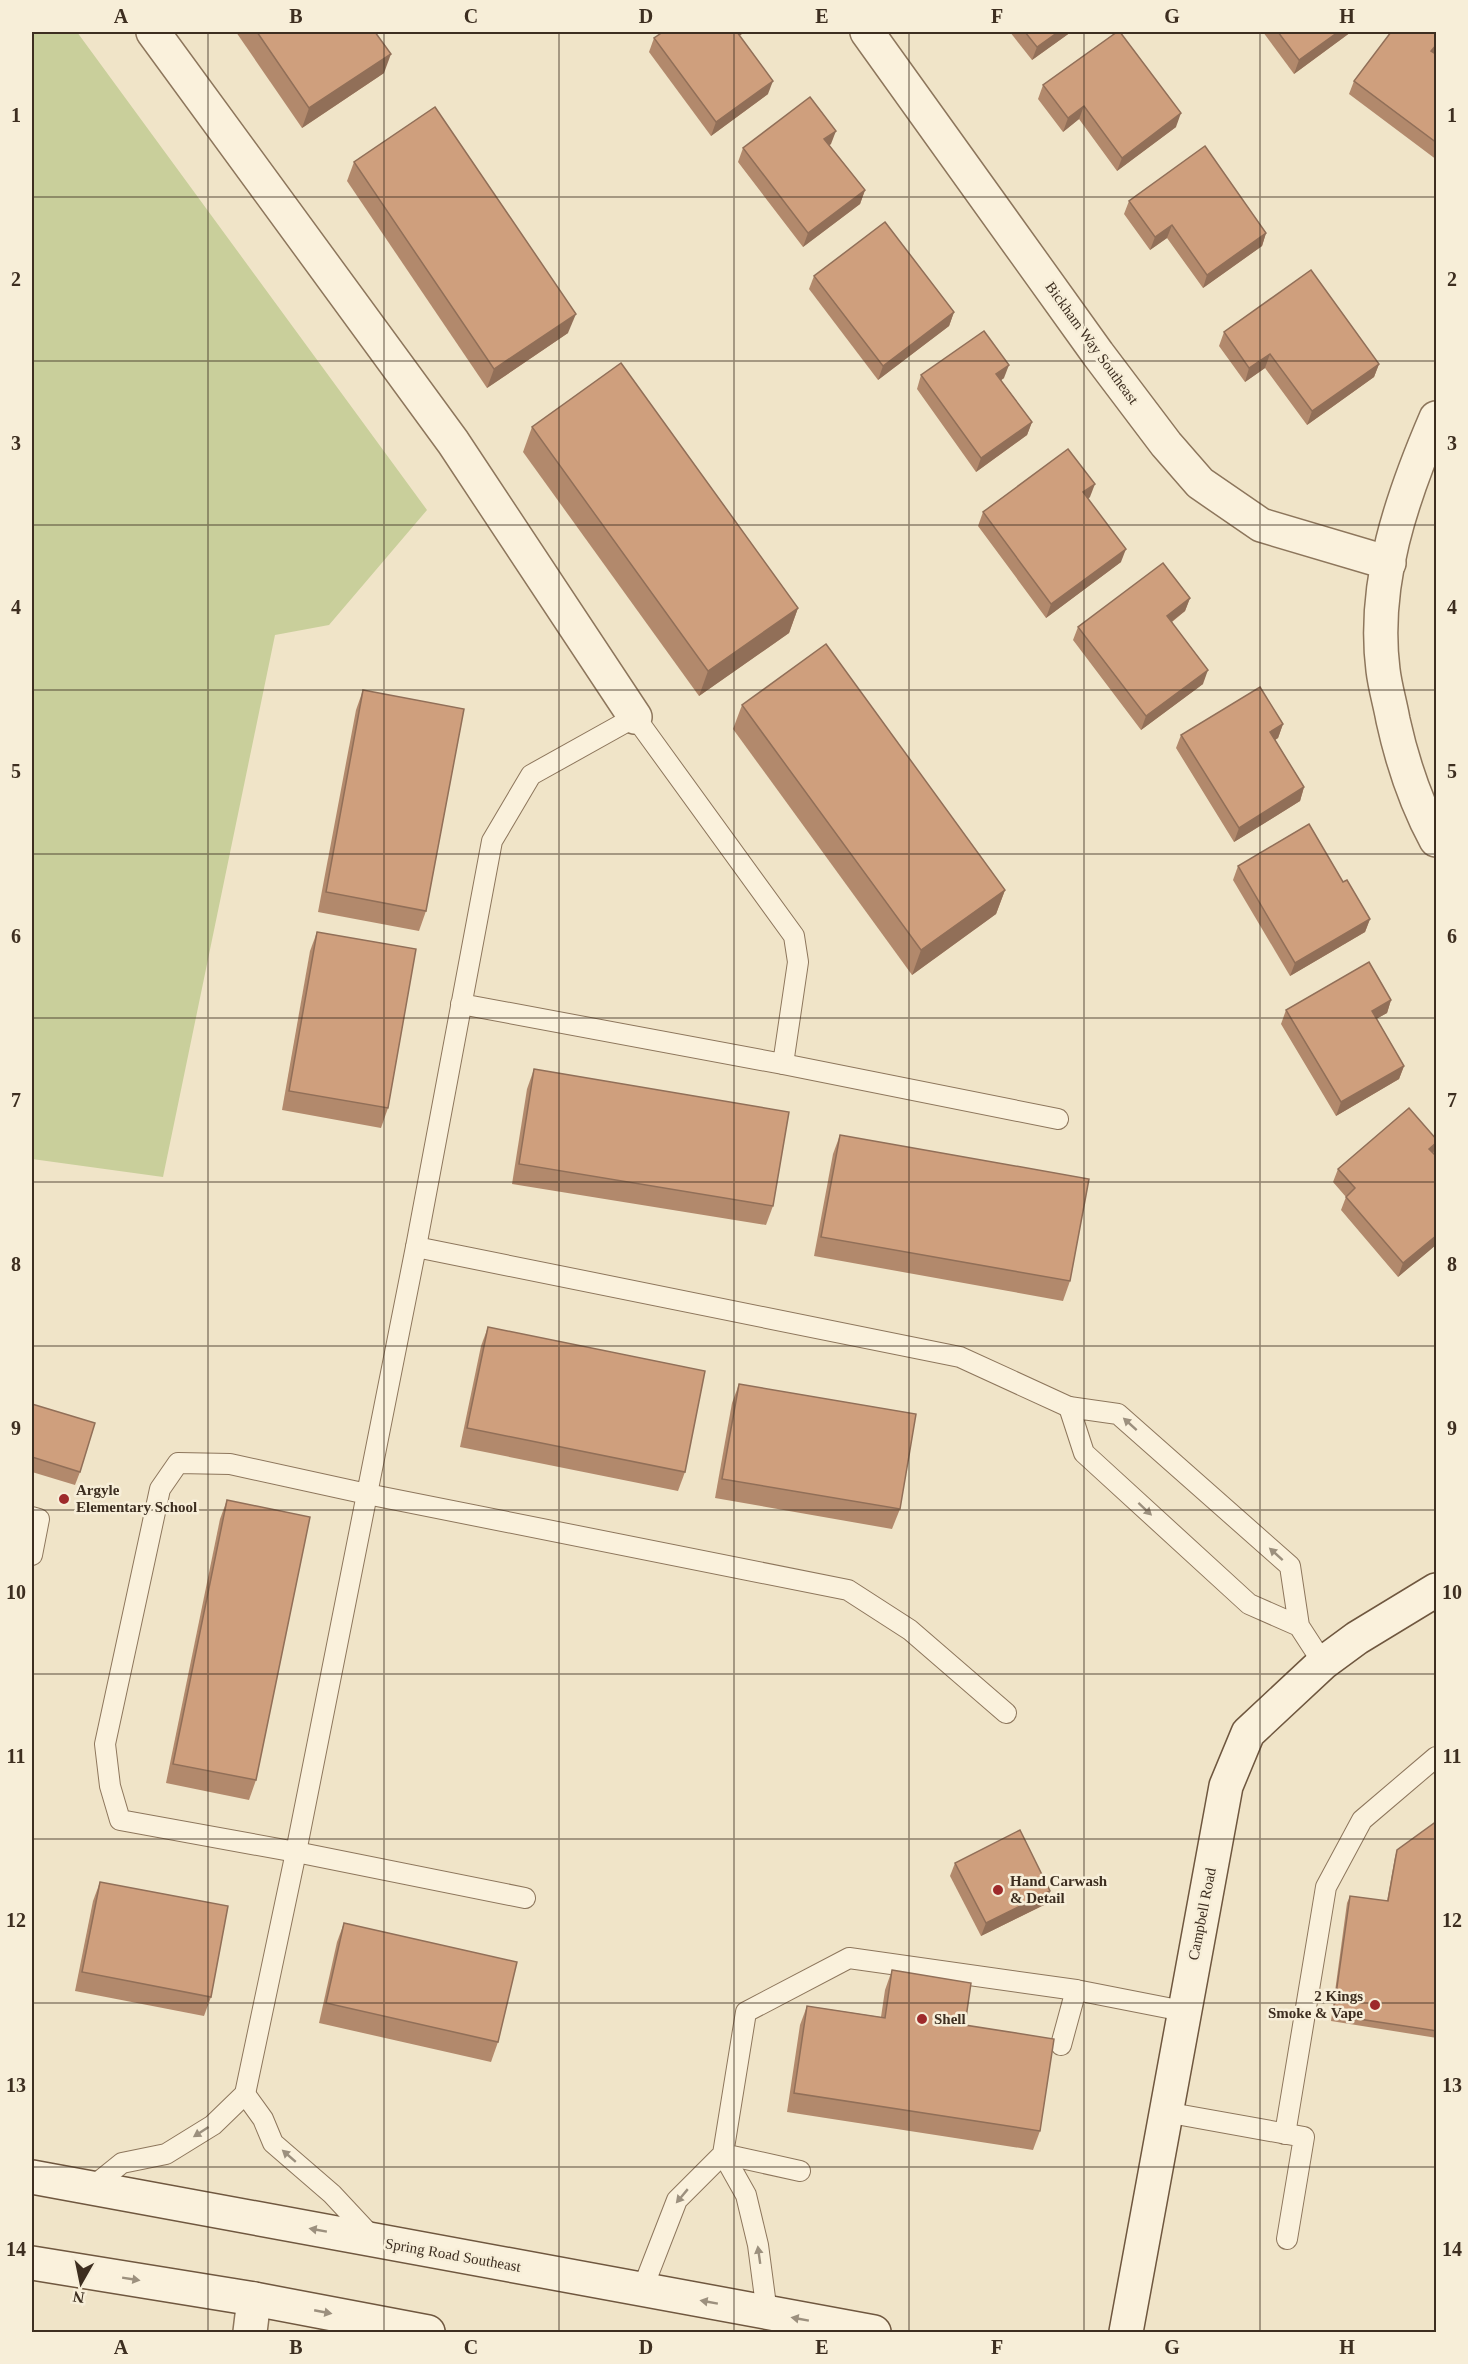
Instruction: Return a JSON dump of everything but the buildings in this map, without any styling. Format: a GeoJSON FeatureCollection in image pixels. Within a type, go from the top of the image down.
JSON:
{"type":"FeatureCollection","features":[{"type":"Feature","properties":{"kind":"street"},"geometry":{"type":"LineString","coordinates":[[153,32],[453,442],[635,717]]}},
{"type":"Feature","properties":{"kind":"street","name":"Bickham Way Southeast"},"geometry":{"type":"LineString","coordinates":[[867,32],[1105,363],[1166,444],[1200,483],[1261,525],[1389,563]]}},
{"type":"Feature","properties":{"kind":"street"},"geometry":{"type":"LineString","coordinates":[[1437,418],[1410,478],[1389,563],[1380,621],[1383,671],[1400,749],[1425,819],[1437,840]]}},
{"type":"Feature","properties":{"kind":"street","name":"Campbell Road"},"geometry":{"type":"LineString","coordinates":[[1126,2332],[1226,1786],[1248,1733],[1323,1663],[1357,1638],[1437,1590]]}},
{"type":"Feature","properties":{"kind":"street","name":"Spring Road Southeast"},"geometry":{"type":"LineString","coordinates":[[32,2177],[874,2332]]}},
{"type":"Feature","properties":{"kind":"street"},"geometry":{"type":"LineString","coordinates":[[32,2264],[254,2299],[428,2332]]}},
{"type":"Feature","properties":{"kind":"street"},"geometry":{"type":"LineString","coordinates":[[249,2332],[254,2299]]}},
{"type":"Feature","properties":{"kind":"lane"},"geometry":{"type":"LineString","coordinates":[[92,2188],[122,2163],[166,2154],[213,2124],[245,2094],[296,1852],[416,1247],[492,841],[531,775],[635,717],[794,936],[798,962],[783,1064]]}},
{"type":"Feature","properties":{"kind":"lane"},"geometry":{"type":"LineString","coordinates":[[461,1004],[783,1064],[1058,1119]]}},
{"type":"Feature","properties":{"kind":"lane"},"geometry":{"type":"LineString","coordinates":[[416,1247],[960,1357],[1069,1407],[1118,1414],[1290,1566],[1299,1626],[1323,1663]]}},
{"type":"Feature","properties":{"kind":"lane"},"geometry":{"type":"LineString","coordinates":[[1069,1407],[1084,1454],[1249,1604],[1299,1626]]}},
{"type":"Feature","properties":{"kind":"lane"},"geometry":{"type":"LineString","coordinates":[[525,1899],[296,1852],[120,1820],[110,1786],[105,1744],[160,1489],[178,1463],[230,1464],[367,1494],[848,1590],[910,1629],[1006,1713]]}},
{"type":"Feature","properties":{"kind":"lane"},"geometry":{"type":"LineString","coordinates":[[32,1517],[39,1519],[32,1555]]}},
{"type":"Feature","properties":{"kind":"lane"},"geometry":{"type":"LineString","coordinates":[[1285,2134],[1326,1887],[1362,1821],[1437,1757]]}},
{"type":"Feature","properties":{"kind":"lane"},"geometry":{"type":"LineString","coordinates":[[642,2290],[677,2200],[723,2154],[746,2012],[849,1958],[1076,1990],[1183,2011]]}},
{"type":"Feature","properties":{"kind":"lane"},"geometry":{"type":"LineString","coordinates":[[1061,2045],[1076,1990]]}},
{"type":"Feature","properties":{"kind":"lane"},"geometry":{"type":"LineString","coordinates":[[245,2094],[273,2142],[332,2194],[376,2241]]}},
{"type":"Feature","properties":{"kind":"lane"},"geometry":{"type":"LineString","coordinates":[[1165,2112],[1304,2138],[1287,2239]]}},
{"type":"Feature","properties":{"kind":"lane"},"geometry":{"type":"LineString","coordinates":[[723,2154],[800,2171]]}},
{"type":"Feature","properties":{"kind":"lane"},"geometry":{"type":"LineString","coordinates":[[723,2154],[746,2195],[758,2245],[767,2313]]}},
{"type":"Feature","properties":{"kind":"green space"},"geometry":{"type":"Polygon","coordinates":[[[32,32],[77,32],[427,510],[329,625],[275,635],[163,1177],[32,1159],[32,32]]]}},
{"type":"Feature","properties":{"kind":"place","name":"Argyle Elementary School"},"geometry":{"type":"Point","coordinates":[64,1499]}},
{"type":"Feature","properties":{"kind":"place","name":"Hand Carwash & Detail"},"geometry":{"type":"Point","coordinates":[998,1890]}},
{"type":"Feature","properties":{"kind":"place","name":"2 Kings Smoke & Vape"},"geometry":{"type":"Point","coordinates":[1375,2005]}},
{"type":"Feature","properties":{"kind":"place","name":"Shell"},"geometry":{"type":"Point","coordinates":[922,2019]}}]}
